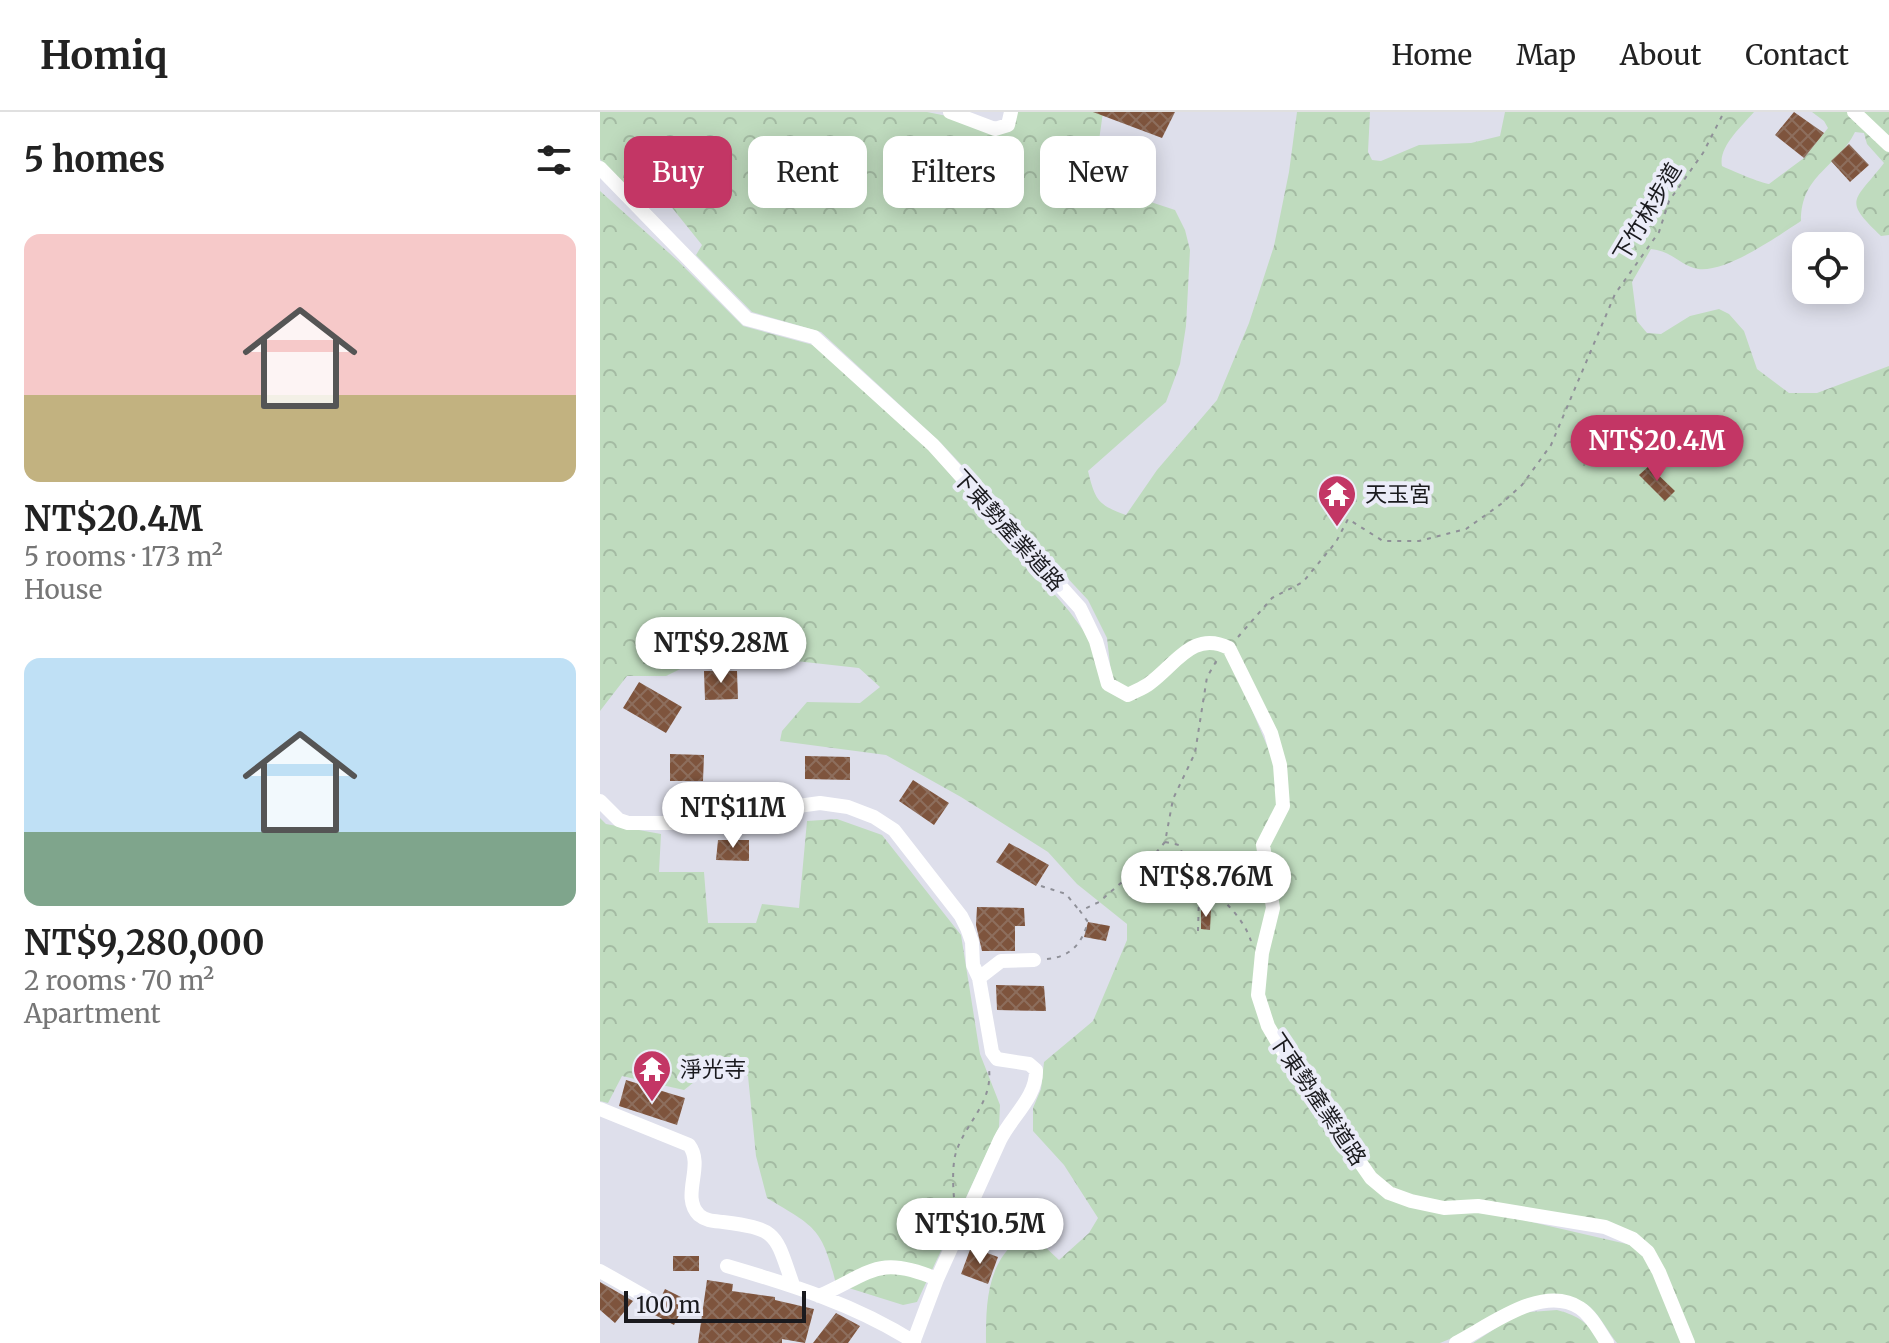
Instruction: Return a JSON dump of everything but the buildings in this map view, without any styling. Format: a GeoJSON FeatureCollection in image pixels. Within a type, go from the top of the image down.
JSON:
{"type":"FeatureCollection","features":[{"type":"Feature","properties":{"kind":"street"},"geometry":{"type":"LineString","coordinates":[[950,112],[995,129],[1008,125],[1011,112]]}},
{"type":"Feature","properties":{"kind":"street"},"geometry":{"type":"LineString","coordinates":[[1854,112],[1889,145]]}},
{"type":"Feature","properties":{"kind":"street","name":"下東勢產業道路"},"geometry":{"type":"LineString","coordinates":[[600,168],[747,319],[814,337],[933,445],[1080,608],[1096,641],[1108,684],[1128,695],[1149,685],[1194,645],[1215,641],[1229,648],[1271,733],[1280,765],[1283,806],[1263,845],[1273,908],[1262,953],[1258,995],[1268,1026],[1282,1050],[1371,1178],[1389,1193],[1444,1208],[1478,1206],[1605,1227],[1633,1239],[1648,1252],[1688,1343]]}},
{"type":"Feature","properties":{"kind":"street"},"geometry":{"type":"LineString","coordinates":[[600,801],[619,820],[628,823],[732,823],[784,808],[820,803],[848,807],[874,817],[894,830],[961,916],[972,942],[973,965],[979,978],[992,1052],[997,1059],[1029,1064],[1036,1070],[1026,1103],[1008,1123],[937,1279],[914,1342],[879,1320],[793,1285],[727,1266]]}},
{"type":"Feature","properties":{"kind":"street"},"geometry":{"type":"LineString","coordinates":[[979,978],[1001,961],[1034,960]]}},
{"type":"Feature","properties":{"kind":"street"},"geometry":{"type":"LineString","coordinates":[[600,1109],[689,1145],[697,1158],[692,1204],[698,1213],[707,1221],[749,1226],[768,1232],[779,1246],[793,1285]]}},
{"type":"Feature","properties":{"kind":"street"},"geometry":{"type":"LineString","coordinates":[[819,1296],[855,1276],[882,1268],[911,1268],[937,1279]]}},
{"type":"Feature","properties":{"kind":"street"},"geometry":{"type":"LineString","coordinates":[[600,1271],[646,1297]]}},
{"type":"Feature","properties":{"kind":"street"},"geometry":{"type":"LineString","coordinates":[[1456,1343],[1517,1308],[1555,1303],[1569,1304],[1583,1310],[1607,1343]]}},
{"type":"Feature","properties":{"kind":"path","name":"下竹林步道"},"geometry":{"type":"LineString","coordinates":[[1165,842],[1173,799],[1195,753],[1207,677],[1213,665],[1272,598],[1303,582],[1336,542],[1348,519],[1383,541],[1419,541],[1466,529],[1522,485],[1551,445],[1615,294],[1659,232],[1669,201],[1703,153],[1724,112]]}},
{"type":"Feature","properties":{"kind":"path"},"geometry":{"type":"LineString","coordinates":[[1080,911],[1099,902],[1142,869],[1165,842],[1179,845],[1199,895],[1198,931]]}},
{"type":"Feature","properties":{"kind":"path"},"geometry":{"type":"LineString","coordinates":[[1034,960],[1054,958],[1075,949],[1084,937],[1088,922],[1066,894],[1041,886]]}},
{"type":"Feature","properties":{"kind":"path"},"geometry":{"type":"LineString","coordinates":[[1199,895],[1220,897],[1230,912],[1244,922],[1252,943]]}},
{"type":"Feature","properties":{"kind":"path"},"geometry":{"type":"LineString","coordinates":[[957,1214],[954,1197],[955,1156],[987,1095],[990,1081],[988,1063]]}},
{"type":"Feature","properties":{"kind":"green space"},"geometry":{"type":"Polygon","coordinates":[[[600,112],[927,112],[947,116],[993,134],[1015,112],[1103,112],[1100,136],[1040,136],[1040,208],[1156,208],[1156,204],[1175,210],[1190,250],[1186,326],[1180,364],[1166,402],[1088,471],[1099,500],[1126,515],[1157,470],[1217,400],[1249,323],[1274,246],[1297,112],[1370,112],[1368,152],[1372,160],[1381,161],[1419,145],[1471,143],[1500,136],[1505,112],[1754,112],[1727,144],[1722,166],[1769,184],[1804,158],[1828,128],[1812,112],[1889,112],[1889,235],[1881,236],[1857,207],[1860,193],[1884,163],[1867,144],[1864,133],[1855,132],[1813,182],[1803,205],[1801,221],[1737,260],[1710,269],[1692,267],[1651,249],[1632,282],[1637,321],[1647,333],[1661,334],[1690,316],[1719,309],[1729,314],[1744,331],[1757,369],[1789,393],[1817,393],[1889,366],[1889,1343],[1694,1343],[1635,1235],[1446,1205],[1393,1190],[1373,1173],[1274,1026],[1264,993],[1268,846],[1285,765],[1215,637],[1129,690],[1112,681],[1107,638],[1088,600],[941,443],[821,332],[752,312],[696,255],[702,245],[672,208],[732,208],[732,136],[624,136],[622,184],[600,159],[600,112]]]}},
{"type":"Feature","properties":{"kind":"green space"},"geometry":{"type":"Polygon","coordinates":[[[600,191],[678,261],[743,326],[813,345],[928,449],[1069,611],[1092,642],[1105,687],[1127,699],[1195,649],[1216,646],[1228,653],[1276,767],[1278,805],[1257,846],[1268,909],[1253,995],[1385,1196],[1479,1210],[1631,1245],[1646,1257],[1682,1343],[1617,1343],[1598,1315],[1587,1305],[1569,1298],[1543,1297],[1512,1305],[1440,1343],[986,1343],[989,1291],[1003,1255],[1012,1245],[1043,1245],[1059,1260],[1089,1233],[1098,1218],[1064,1165],[1033,1131],[1033,1108],[1041,1089],[1044,1062],[1093,1021],[1127,940],[1127,924],[1077,884],[1048,852],[961,797],[886,755],[780,741],[782,731],[807,702],[860,703],[880,687],[859,668],[715,652],[666,676],[627,676],[600,711],[600,191]]]}},
{"type":"Feature","properties":{"kind":"green space"},"geometry":{"type":"Polygon","coordinates":[[[600,818],[606,824],[661,834],[659,872],[704,872],[708,923],[756,923],[762,904],[799,908],[807,821],[837,819],[882,835],[961,935],[980,1054],[1000,1105],[999,1127],[917,1302],[903,1305],[836,1284],[826,1251],[814,1230],[767,1198],[756,1156],[748,1076],[738,1069],[722,1065],[714,1067],[684,1090],[622,1076],[608,1103],[600,1101],[600,818]]]}},
{"type":"Feature","properties":{"kind":"green space"},"geometry":{"type":"Polygon","coordinates":[[[1557,1310],[1583,1322],[1602,1343],[1473,1343],[1519,1313],[1557,1310]]]}},
{"type":"Feature","properties":{"kind":"place","name":"天玉宮"},"geometry":{"type":"Point","coordinates":[1337,528]}},
{"type":"Feature","properties":{"kind":"place","name":"淨光寺"},"geometry":{"type":"Point","coordinates":[652,1103]}}]}
